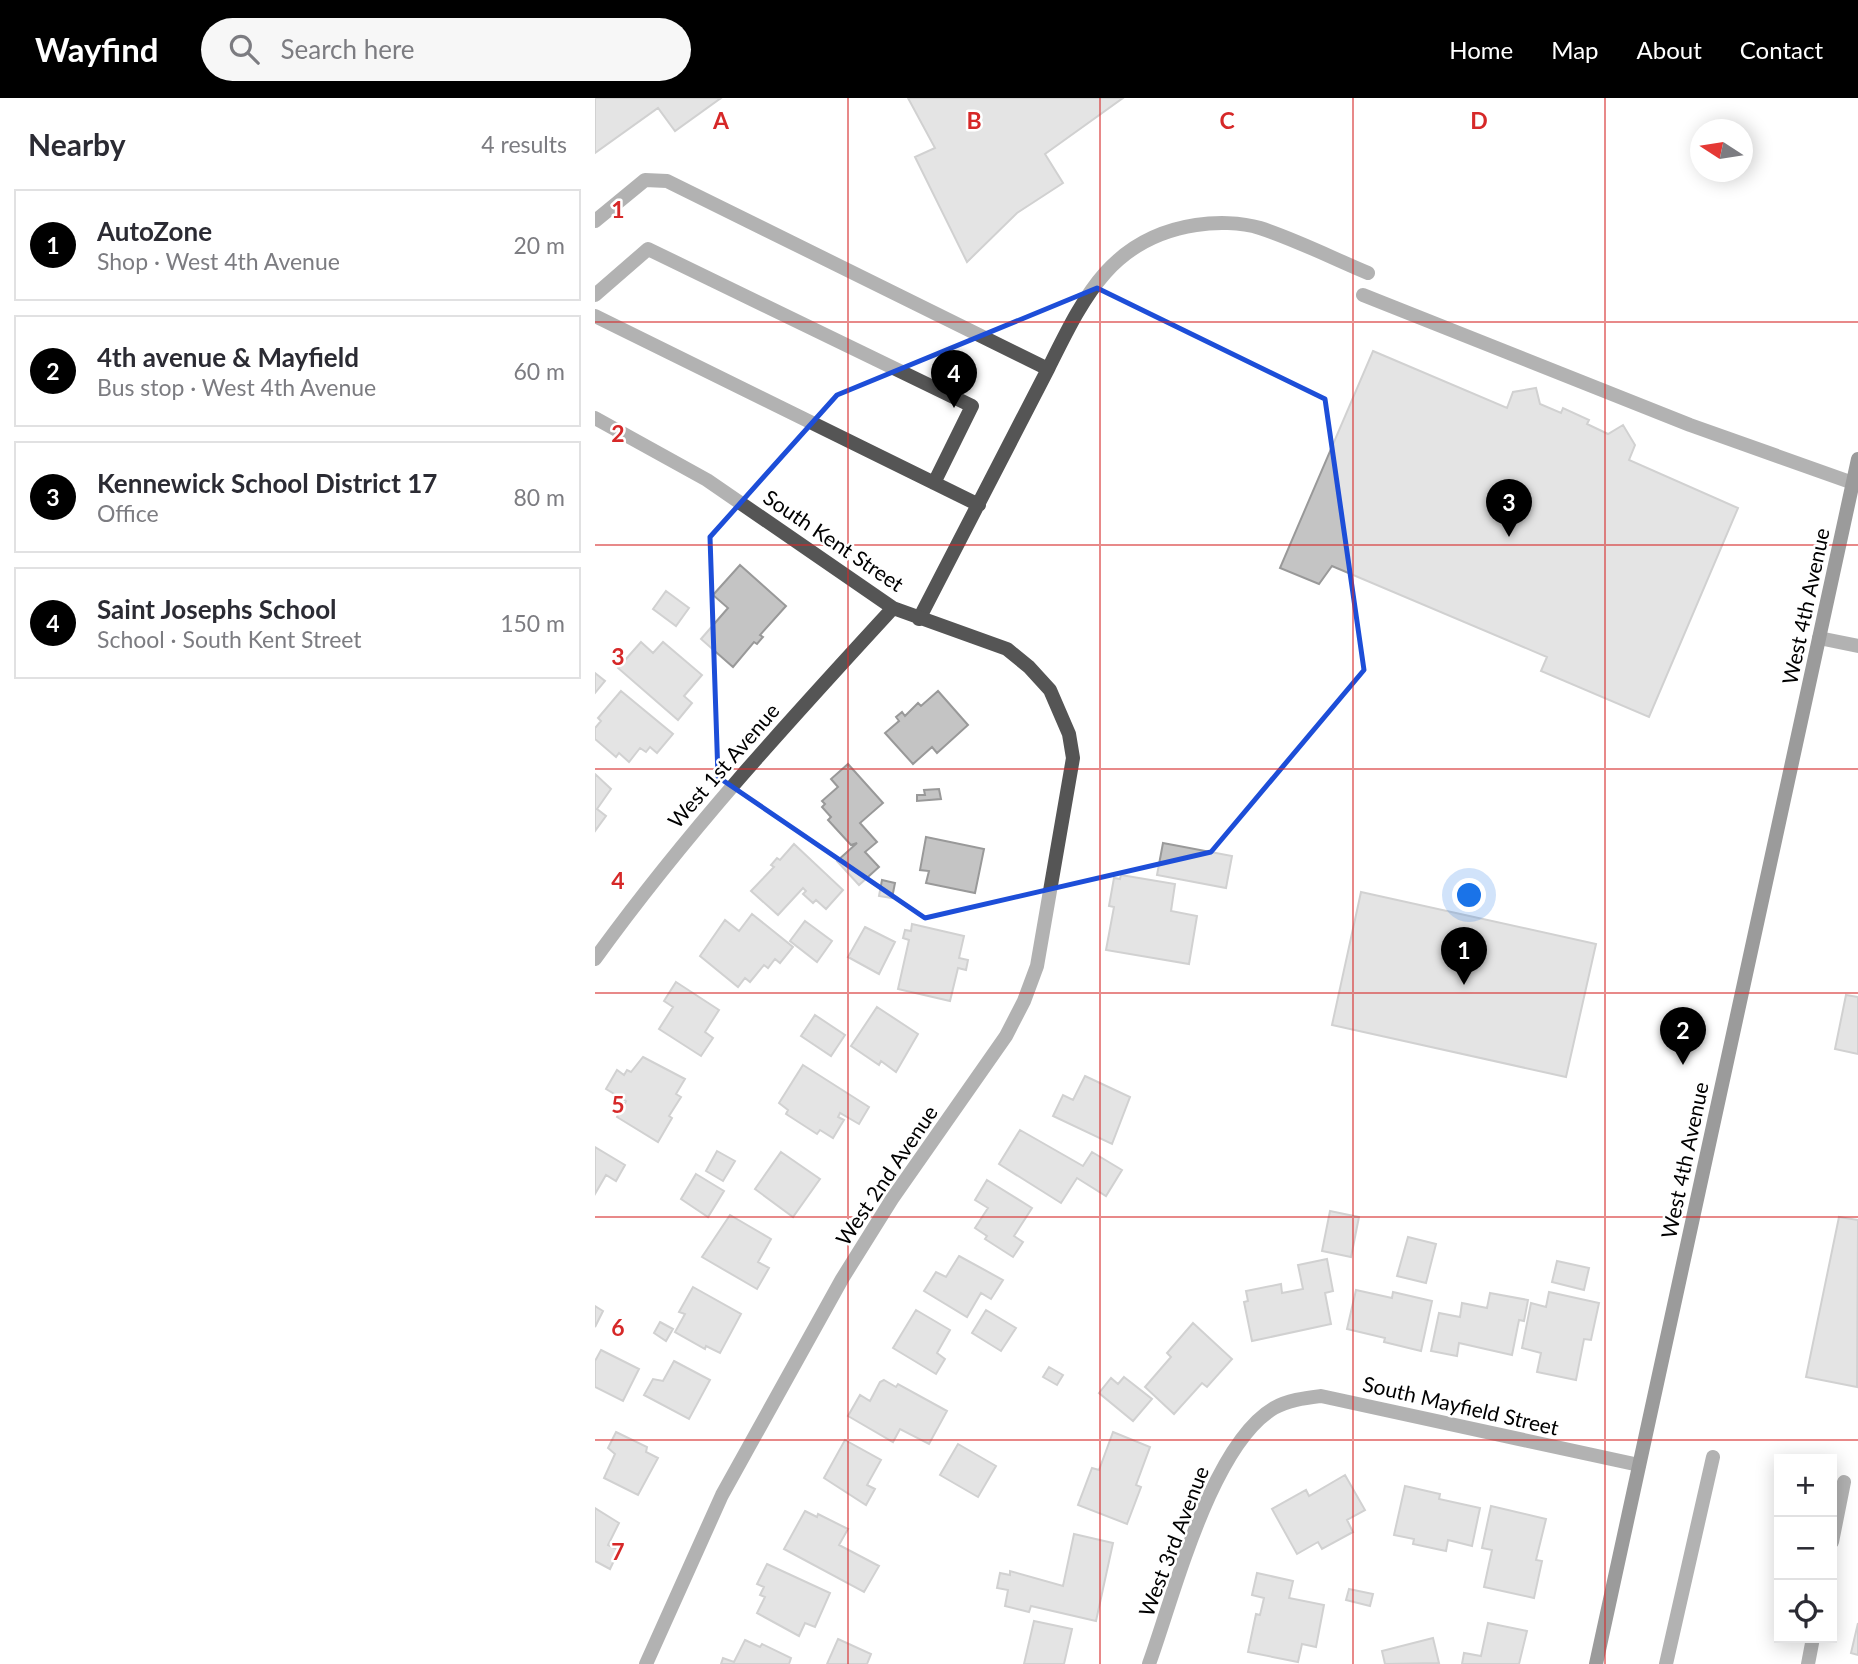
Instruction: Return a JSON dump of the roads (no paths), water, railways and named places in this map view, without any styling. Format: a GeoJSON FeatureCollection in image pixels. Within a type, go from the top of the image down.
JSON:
{"type":"FeatureCollection","features":[{"type":"Feature","properties":{"kind":"main road","name":"West 4th Avenue"},"geometry":{"type":"LineString","coordinates":[[1595,1664],[1858,459]]}},
{"type":"Feature","properties":{"kind":"street"},"geometry":{"type":"LineString","coordinates":[[595,221],[645,180],[667,181],[1048,369]]}},
{"type":"Feature","properties":{"kind":"street"},"geometry":{"type":"LineString","coordinates":[[919,619],[1079,305],[1103,273],[1152,236],[1175,228],[1206,223],[1258,227],[1368,273]]}},
{"type":"Feature","properties":{"kind":"street"},"geometry":{"type":"LineString","coordinates":[[595,295],[648,249],[972,406],[934,483]]}},
{"type":"Feature","properties":{"kind":"street"},"geometry":{"type":"LineString","coordinates":[[1363,295],[1691,425],[1853,483]]}},
{"type":"Feature","properties":{"kind":"street"},"geometry":{"type":"LineString","coordinates":[[595,316],[979,505]]}},
{"type":"Feature","properties":{"kind":"street","name":"South Kent Street"},"geometry":{"type":"LineString","coordinates":[[595,418],[708,480],[894,608],[1007,649],[1050,690]]}},
{"type":"Feature","properties":{"kind":"street","name":"West 1st Avenue"},"geometry":{"type":"LineString","coordinates":[[595,959],[684,842],[768,744],[894,608]]}},
{"type":"Feature","properties":{"kind":"street"},"geometry":{"type":"LineString","coordinates":[[1819,638],[1858,646]]}},
{"type":"Feature","properties":{"kind":"street","name":"West 2nd Avenue"},"geometry":{"type":"LineString","coordinates":[[646,1664],[722,1494],[842,1279],[892,1199],[1006,1037],[1024,1001],[1037,966],[1073,758],[1069,734],[1050,690]]}},
{"type":"Feature","properties":{"kind":"street","name":"South Mayfield Street"},"geometry":{"type":"LineString","coordinates":[[1274,1408],[1300,1398],[1321,1396],[1639,1465]]}},
{"type":"Feature","properties":{"kind":"street","name":"West 3rd Avenue"},"geometry":{"type":"LineString","coordinates":[[1149,1664],[1212,1485],[1242,1438],[1274,1408]]}},
{"type":"Feature","properties":{"kind":"street"},"geometry":{"type":"LineString","coordinates":[[1666,1664],[1713,1457]]}},
{"type":"Feature","properties":{"kind":"street"},"geometry":{"type":"LineString","coordinates":[[1837,1517],[1844,1482]]}},
{"type":"Feature","properties":{"kind":"street"},"geometry":{"type":"LineString","coordinates":[[1808,1664],[1812,1643]]}},
{"type":"Feature","properties":{"kind":"place","name":"Saint Josephs School"},"geometry":{"type":"Point","coordinates":[954,408]}},
{"type":"Feature","properties":{"kind":"place","name":"Kennewick School District 17"},"geometry":{"type":"Point","coordinates":[1509,537]}},
{"type":"Feature","properties":{"kind":"place","name":"AutoZone"},"geometry":{"type":"Point","coordinates":[1464,985]}},
{"type":"Feature","properties":{"kind":"place","name":"4th avenue & Mayfield"},"geometry":{"type":"Point","coordinates":[1683,1065]}}]}
